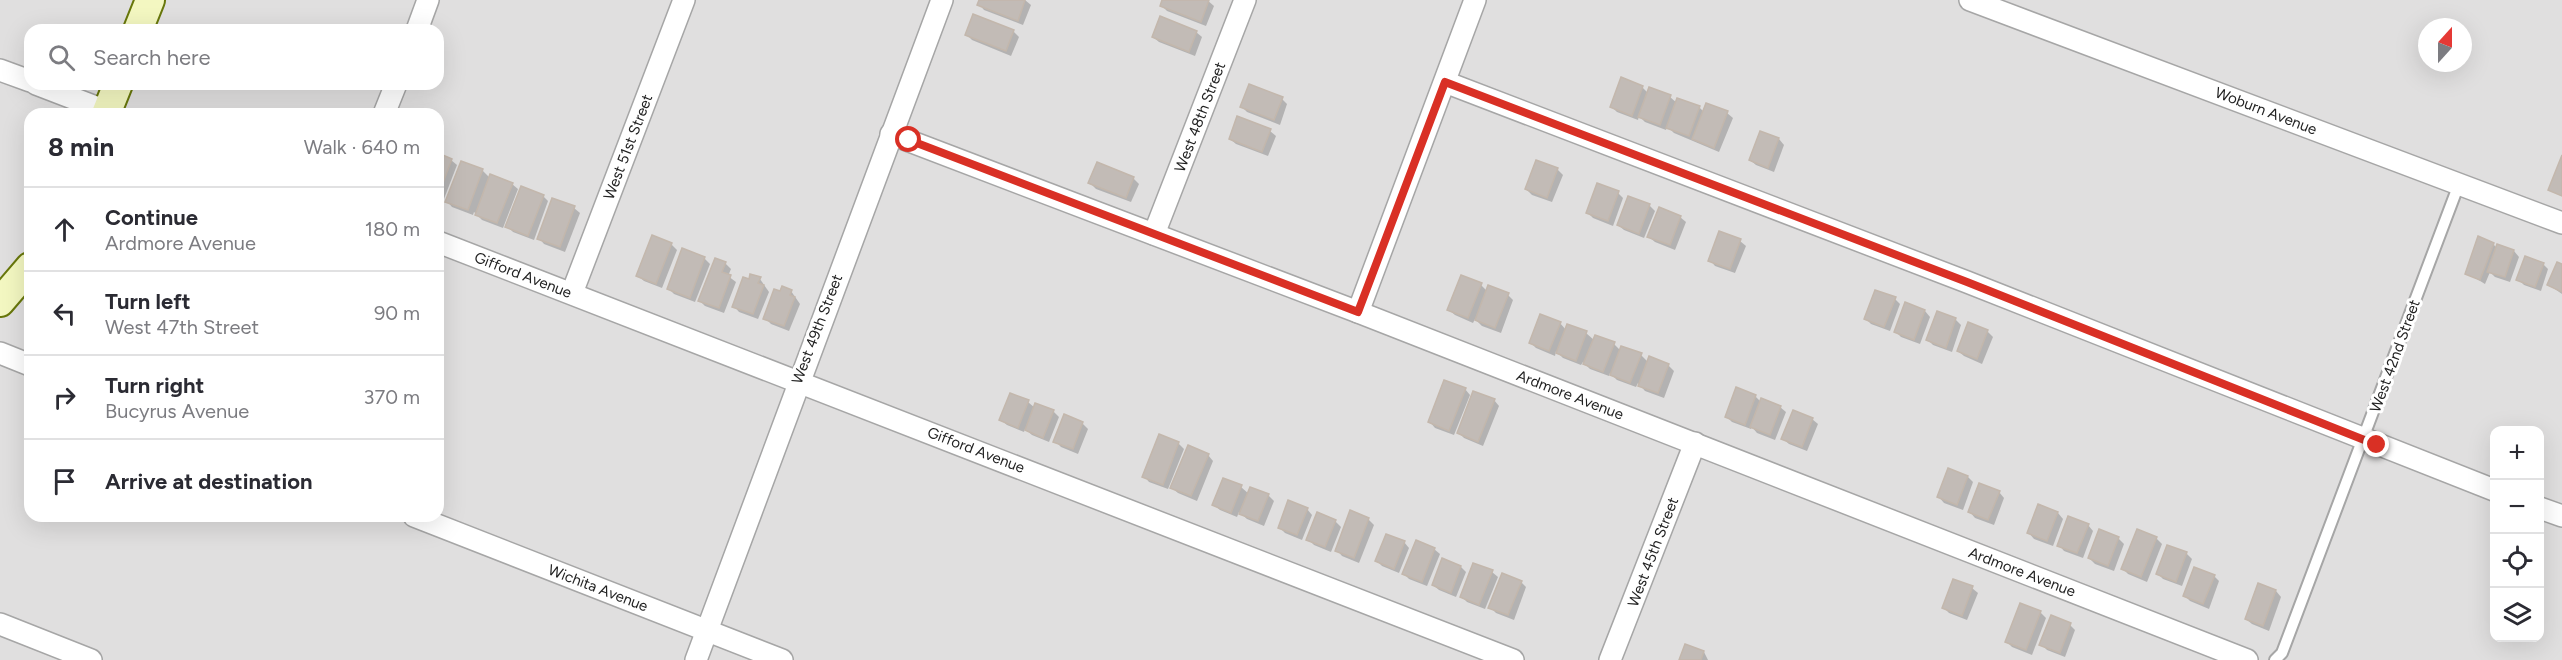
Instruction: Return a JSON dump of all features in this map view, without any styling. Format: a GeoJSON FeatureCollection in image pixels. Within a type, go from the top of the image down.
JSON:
{"type":"FeatureCollection","features":[{"type":"Feature","properties":{"kind":"main road"},"geometry":{"type":"LineString","coordinates":[[140,24],[150,0]]}},
{"type":"Feature","properties":{"kind":"main road"},"geometry":{"type":"LineString","coordinates":[[111,108],[116,90]]}},
{"type":"Feature","properties":{"kind":"main road"},"geometry":{"type":"LineString","coordinates":[[0,302],[24,274]]}},
{"type":"Feature","properties":{"kind":"street"},"geometry":{"type":"LineString","coordinates":[[419,24],[428,0]]}},
{"type":"Feature","properties":{"kind":"street","name":"West 51st Street"},"geometry":{"type":"LineString","coordinates":[[572,294],[684,0]]}},
{"type":"Feature","properties":{"kind":"street","name":"West 49th Street"},"geometry":{"type":"LineString","coordinates":[[696,660],[798,381],[942,0]]}},
{"type":"Feature","properties":{"kind":"street","name":"West 48th Street"},"geometry":{"type":"LineString","coordinates":[[1154,234],[1245,0]]}},
{"type":"Feature","properties":{"kind":"street"},"geometry":{"type":"LineString","coordinates":[[1358,312],[1475,0]]}},
{"type":"Feature","properties":{"kind":"street","name":"Woburn Avenue"},"geometry":{"type":"LineString","coordinates":[[1970,0],[2562,223]]}},
{"type":"Feature","properties":{"kind":"street"},"geometry":{"type":"LineString","coordinates":[[0,70],[24,79]]}},
{"type":"Feature","properties":{"kind":"street"},"geometry":{"type":"LineString","coordinates":[[1445,82],[1967,282],[2490,488]]}},
{"type":"Feature","properties":{"kind":"street"},"geometry":{"type":"LineString","coordinates":[[51,90],[96,108]]}},
{"type":"Feature","properties":{"kind":"street"},"geometry":{"type":"LineString","coordinates":[[386,108],[394,90]]}},
{"type":"Feature","properties":{"kind":"street","name":"Ardmore Avenue"},"geometry":{"type":"LineString","coordinates":[[891,134],[1358,312],[2247,660]]}},
{"type":"Feature","properties":{"kind":"street","name":"Gifford Avenue"},"geometry":{"type":"LineString","coordinates":[[444,244],[1513,660]]}},
{"type":"Feature","properties":{"kind":"street"},"geometry":{"type":"LineString","coordinates":[[0,353],[24,363]]}},
{"type":"Feature","properties":{"kind":"street","name":"West 45th Street"},"geometry":{"type":"LineString","coordinates":[[1610,660],[1695,443]]}},
{"type":"Feature","properties":{"kind":"street"},"geometry":{"type":"LineString","coordinates":[[2544,509],[2562,516]]}},
{"type":"Feature","properties":{"kind":"street","name":"Wichita Avenue"},"geometry":{"type":"LineString","coordinates":[[429,522],[782,660]]}},
{"type":"Feature","properties":{"kind":"street"},"geometry":{"type":"LineString","coordinates":[[0,624],[69,656],[91,660]]}},
{"type":"Feature","properties":{"kind":"lane","name":"West 42nd Street"},"geometry":{"type":"LineString","coordinates":[[2275,660],[2282,652],[2364,440],[2459,184]]}},
{"type":"Feature","properties":{"kind":"shaded area"},"geometry":{"type":"Polygon","coordinates":[[[0,0],[2562,0],[2562,660],[0,660],[0,0]]]}},
{"type":"Feature","properties":{"kind":"building"},"geometry":{"type":"Polygon","coordinates":[[[979,0],[1025,0],[1018,21],[977,5],[979,0]]]}},
{"type":"Feature","properties":{"kind":"building"},"geometry":{"type":"Polygon","coordinates":[[[1162,0],[1209,0],[1201,22],[1160,6],[1162,0]]]}},
{"type":"Feature","properties":{"kind":"building"},"geometry":{"type":"Polygon","coordinates":[[[973,14],[1014,30],[1006,51],[965,35],[973,14]]]}},
{"type":"Feature","properties":{"kind":"building"},"geometry":{"type":"Polygon","coordinates":[[[1160,16],[1197,31],[1189,52],[1152,37],[1160,16]]]}},
{"type":"Feature","properties":{"kind":"building"},"geometry":{"type":"Polygon","coordinates":[[[1621,77],[1643,86],[1632,116],[1610,107],[1621,77]]]}},
{"type":"Feature","properties":{"kind":"building"},"geometry":{"type":"Polygon","coordinates":[[[1249,84],[1283,97],[1274,120],[1240,107],[1249,84]]]}},
{"type":"Feature","properties":{"kind":"building"},"geometry":{"type":"Polygon","coordinates":[[[1649,87],[1671,95],[1660,125],[1638,117],[1649,87]]]}},
{"type":"Feature","properties":{"kind":"building"},"geometry":{"type":"Polygon","coordinates":[[[1677,98],[1700,106],[1689,136],[1666,128],[1677,98]]]}},
{"type":"Feature","properties":{"kind":"building"},"geometry":{"type":"Polygon","coordinates":[[[1706,103],[1728,111],[1714,148],[1692,139],[1706,103]]]}},
{"type":"Feature","properties":{"kind":"building"},"geometry":{"type":"Polygon","coordinates":[[[1237,116],[1271,129],[1262,152],[1229,139],[1237,116]]]}},
{"type":"Feature","properties":{"kind":"building"},"geometry":{"type":"Polygon","coordinates":[[[1760,131],[1779,138],[1768,168],[1749,160],[1760,131]]]}},
{"type":"Feature","properties":{"kind":"building"},"geometry":{"type":"Polygon","coordinates":[[[2562,155],[2562,196],[2548,190],[2562,155]]]}},
{"type":"Feature","properties":{"kind":"building"},"geometry":{"type":"Polygon","coordinates":[[[444,156],[452,159],[444,180],[444,156]]]}},
{"type":"Feature","properties":{"kind":"building"},"geometry":{"type":"Polygon","coordinates":[[[1536,160],[1558,168],[1547,198],[1525,189],[1536,160]]]}},
{"type":"Feature","properties":{"kind":"building"},"geometry":{"type":"Polygon","coordinates":[[[461,161],[483,169],[468,210],[445,202],[461,161]]]}},
{"type":"Feature","properties":{"kind":"building"},"geometry":{"type":"Polygon","coordinates":[[[1097,162],[1134,177],[1126,198],[1088,183],[1097,162]]]}},
{"type":"Feature","properties":{"kind":"building"},"geometry":{"type":"Polygon","coordinates":[[[490,174],[513,183],[497,223],[475,215],[490,174]]]}},
{"type":"Feature","properties":{"kind":"building"},"geometry":{"type":"Polygon","coordinates":[[[1597,183],[1619,191],[1608,221],[1586,213],[1597,183]]]}},
{"type":"Feature","properties":{"kind":"building"},"geometry":{"type":"Polygon","coordinates":[[[521,186],[544,195],[528,236],[505,227],[521,186]]]}},
{"type":"Feature","properties":{"kind":"building"},"geometry":{"type":"Polygon","coordinates":[[[1628,196],[1650,204],[1639,234],[1617,225],[1628,196]]]}},
{"type":"Feature","properties":{"kind":"building"},"geometry":{"type":"Polygon","coordinates":[[[552,198],[575,206],[560,247],[537,239],[552,198]]]}},
{"type":"Feature","properties":{"kind":"building"},"geometry":{"type":"Polygon","coordinates":[[[1659,207],[1681,216],[1670,245],[1647,237],[1659,207]]]}},
{"type":"Feature","properties":{"kind":"building"},"geometry":{"type":"Polygon","coordinates":[[[1719,231],[1741,239],[1730,269],[1708,261],[1719,231]]]}},
{"type":"Feature","properties":{"kind":"building"},"geometry":{"type":"Polygon","coordinates":[[[652,235],[672,243],[656,284],[636,276],[652,235]]]}},
{"type":"Feature","properties":{"kind":"building"},"geometry":{"type":"Polygon","coordinates":[[[2478,236],[2494,243],[2480,280],[2465,274],[2478,236]]]}},
{"type":"Feature","properties":{"kind":"building"},"geometry":{"type":"Polygon","coordinates":[[[2497,244],[2514,250],[2505,277],[2487,272],[2497,244]]]}},
{"type":"Feature","properties":{"kind":"building"},"geometry":{"type":"Polygon","coordinates":[[[682,248],[705,257],[690,298],[667,289],[682,248]]]}},
{"type":"Feature","properties":{"kind":"building"},"geometry":{"type":"Polygon","coordinates":[[[2525,256],[2544,263],[2535,287],[2516,280],[2525,256]]]}},
{"type":"Feature","properties":{"kind":"building"},"geometry":{"type":"Polygon","coordinates":[[[715,258],[726,262],[722,272],[731,275],[719,308],[698,301],[715,258]]]}},
{"type":"Feature","properties":{"kind":"building"},"geometry":{"type":"Polygon","coordinates":[[[2557,262],[2562,264],[2562,292],[2547,285],[2557,262]]]}},
{"type":"Feature","properties":{"kind":"building"},"geometry":{"type":"Polygon","coordinates":[[[750,274],[761,277],[758,283],[764,285],[753,314],[732,307],[743,277],[749,279],[750,274]]]}},
{"type":"Feature","properties":{"kind":"building"},"geometry":{"type":"Polygon","coordinates":[[[1461,275],[1482,283],[1468,318],[1447,310],[1461,275]]]}},
{"type":"Feature","properties":{"kind":"building"},"geometry":{"type":"Polygon","coordinates":[[[1488,285],[1509,293],[1495,328],[1475,320],[1488,285]]]}},
{"type":"Feature","properties":{"kind":"building"},"geometry":{"type":"Polygon","coordinates":[[[782,286],[792,290],[790,295],[795,297],[784,326],[763,319],[774,289],[780,291],[782,286]]]}},
{"type":"Feature","properties":{"kind":"building"},"geometry":{"type":"Polygon","coordinates":[[[1875,290],[1896,297],[1884,327],[1864,319],[1875,290]]]}},
{"type":"Feature","properties":{"kind":"building"},"geometry":{"type":"Polygon","coordinates":[[[1905,302],[1925,310],[1914,340],[1894,332],[1905,302]]]}},
{"type":"Feature","properties":{"kind":"building"},"geometry":{"type":"Polygon","coordinates":[[[1937,311],[1956,318],[1946,348],[1926,340],[1937,311]]]}},
{"type":"Feature","properties":{"kind":"building"},"geometry":{"type":"Polygon","coordinates":[[[1540,314],[1561,322],[1549,351],[1529,343],[1540,314]]]}},
{"type":"Feature","properties":{"kind":"building"},"geometry":{"type":"Polygon","coordinates":[[[1968,322],[1988,330],[1977,359],[1957,351],[1968,322]]]}},
{"type":"Feature","properties":{"kind":"building"},"geometry":{"type":"Polygon","coordinates":[[[1567,324],[1587,331],[1576,361],[1556,353],[1567,324]]]}},
{"type":"Feature","properties":{"kind":"building"},"geometry":{"type":"Polygon","coordinates":[[[1595,335],[1615,342],[1603,372],[1583,364],[1595,335]]]}},
{"type":"Feature","properties":{"kind":"building"},"geometry":{"type":"Polygon","coordinates":[[[1621,346],[1642,353],[1630,383],[1610,375],[1621,346]]]}},
{"type":"Feature","properties":{"kind":"building"},"geometry":{"type":"Polygon","coordinates":[[[1649,356],[1669,364],[1658,393],[1638,386],[1649,356]]]}},
{"type":"Feature","properties":{"kind":"building"},"geometry":{"type":"Polygon","coordinates":[[[1444,380],[1466,388],[1449,431],[1428,422],[1444,380]]]}},
{"type":"Feature","properties":{"kind":"building"},"geometry":{"type":"Polygon","coordinates":[[[1736,387],[1756,395],[1745,425],[1725,417],[1736,387]]]}},
{"type":"Feature","properties":{"kind":"building"},"geometry":{"type":"Polygon","coordinates":[[[1473,391],[1495,399],[1478,442],[1457,433],[1473,391]]]}},
{"type":"Feature","properties":{"kind":"building"},"geometry":{"type":"Polygon","coordinates":[[[1010,393],[1029,400],[1018,428],[999,420],[1010,393]]]}},
{"type":"Feature","properties":{"kind":"building"},"geometry":{"type":"Polygon","coordinates":[[[1761,398],[1781,406],[1770,435],[1750,427],[1761,398]]]}},
{"type":"Feature","properties":{"kind":"building"},"geometry":{"type":"Polygon","coordinates":[[[1035,403],[1054,410],[1043,438],[1025,430],[1035,403]]]}},
{"type":"Feature","properties":{"kind":"building"},"geometry":{"type":"Polygon","coordinates":[[[1793,410],[1813,418],[1802,447],[1781,439],[1793,410]]]}},
{"type":"Feature","properties":{"kind":"building"},"geometry":{"type":"Polygon","coordinates":[[[1064,414],[1083,422],[1073,449],[1053,442],[1064,414]]]}},
{"type":"Feature","properties":{"kind":"building"},"geometry":{"type":"Polygon","coordinates":[[[1159,434],[1179,442],[1163,485],[1142,477],[1159,434]]]}},
{"type":"Feature","properties":{"kind":"building"},"geometry":{"type":"Polygon","coordinates":[[[1188,445],[1209,454],[1191,496],[1170,488],[1188,445]]]}},
{"type":"Feature","properties":{"kind":"building"},"geometry":{"type":"Polygon","coordinates":[[[1948,468],[1968,476],[1957,505],[1937,497],[1948,468]]]}},
{"type":"Feature","properties":{"kind":"building"},"geometry":{"type":"Polygon","coordinates":[[[1223,478],[1242,485],[1231,513],[1212,505],[1223,478]]]}},
{"type":"Feature","properties":{"kind":"building"},"geometry":{"type":"Polygon","coordinates":[[[1979,483],[2000,491],[1988,520],[1968,512],[1979,483]]]}},
{"type":"Feature","properties":{"kind":"building"},"geometry":{"type":"Polygon","coordinates":[[[1250,487],[1269,494],[1258,521],[1239,514],[1250,487]]]}},
{"type":"Feature","properties":{"kind":"building"},"geometry":{"type":"Polygon","coordinates":[[[1288,500],[1308,508],[1297,535],[1278,528],[1288,500]]]}},
{"type":"Feature","properties":{"kind":"building"},"geometry":{"type":"Polygon","coordinates":[[[2038,504],[2058,512],[2047,541],[2027,533],[2038,504]]]}},
{"type":"Feature","properties":{"kind":"building"},"geometry":{"type":"Polygon","coordinates":[[[1350,510],[1369,518],[1354,558],[1335,551],[1350,510]]]}},
{"type":"Feature","properties":{"kind":"building"},"geometry":{"type":"Polygon","coordinates":[[[1317,512],[1336,520],[1325,547],[1306,540],[1317,512]]]}},
{"type":"Feature","properties":{"kind":"building"},"geometry":{"type":"Polygon","coordinates":[[[2068,516],[2089,524],[2077,553],[2057,546],[2068,516]]]}},
{"type":"Feature","properties":{"kind":"building"},"geometry":{"type":"Polygon","coordinates":[[[2099,529],[2119,537],[2108,566],[2088,558],[2099,529]]]}},
{"type":"Feature","properties":{"kind":"building"},"geometry":{"type":"Polygon","coordinates":[[[2137,529],[2157,537],[2141,577],[2121,569],[2137,529]]]}},
{"type":"Feature","properties":{"kind":"building"},"geometry":{"type":"Polygon","coordinates":[[[1386,534],[1405,541],[1394,569],[1375,561],[1386,534]]]}},
{"type":"Feature","properties":{"kind":"building"},"geometry":{"type":"Polygon","coordinates":[[[1416,540],[1435,548],[1422,582],[1402,574],[1416,540]]]}},
{"type":"Feature","properties":{"kind":"building"},"geometry":{"type":"Polygon","coordinates":[[[2167,545],[2187,552],[2176,582],[2156,574],[2167,545]]]}},
{"type":"Feature","properties":{"kind":"building"},"geometry":{"type":"Polygon","coordinates":[[[1442,558],[1461,566],[1451,593],[1432,585],[1442,558]]]}},
{"type":"Feature","properties":{"kind":"building"},"geometry":{"type":"Polygon","coordinates":[[[1473,563],[1493,570],[1479,605],[1460,597],[1473,563]]]}},
{"type":"Feature","properties":{"kind":"building"},"geometry":{"type":"Polygon","coordinates":[[[2194,567],[2215,575],[2203,604],[2183,596],[2194,567]]]}},
{"type":"Feature","properties":{"kind":"building"},"geometry":{"type":"Polygon","coordinates":[[[1502,573],[1522,581],[1508,615],[1488,608],[1502,573]]]}},
{"type":"Feature","properties":{"kind":"building"},"geometry":{"type":"Polygon","coordinates":[[[1953,579],[1973,586],[1962,616],[1942,608],[1953,579]]]}},
{"type":"Feature","properties":{"kind":"building"},"geometry":{"type":"Polygon","coordinates":[[[2258,583],[2276,590],[2263,626],[2245,619],[2258,583]]]}},
{"type":"Feature","properties":{"kind":"building"},"geometry":{"type":"Polygon","coordinates":[[[2020,603],[2041,611],[2026,650],[2005,642],[2020,603]]]}},
{"type":"Feature","properties":{"kind":"building"},"geometry":{"type":"Polygon","coordinates":[[[2051,615],[2071,623],[2060,653],[2039,645],[2051,615]]]}},
{"type":"Feature","properties":{"kind":"building"},"geometry":{"type":"Polygon","coordinates":[[[1685,644],[1704,651],[1701,660],[1679,660],[1685,644]]]}},
{"type":"Feature","properties":{"kind":"route"},"geometry":{"type":"LineString","coordinates":[[909,140],[1358,312],[1445,82],[1967,282],[2377,445]]}}]}
